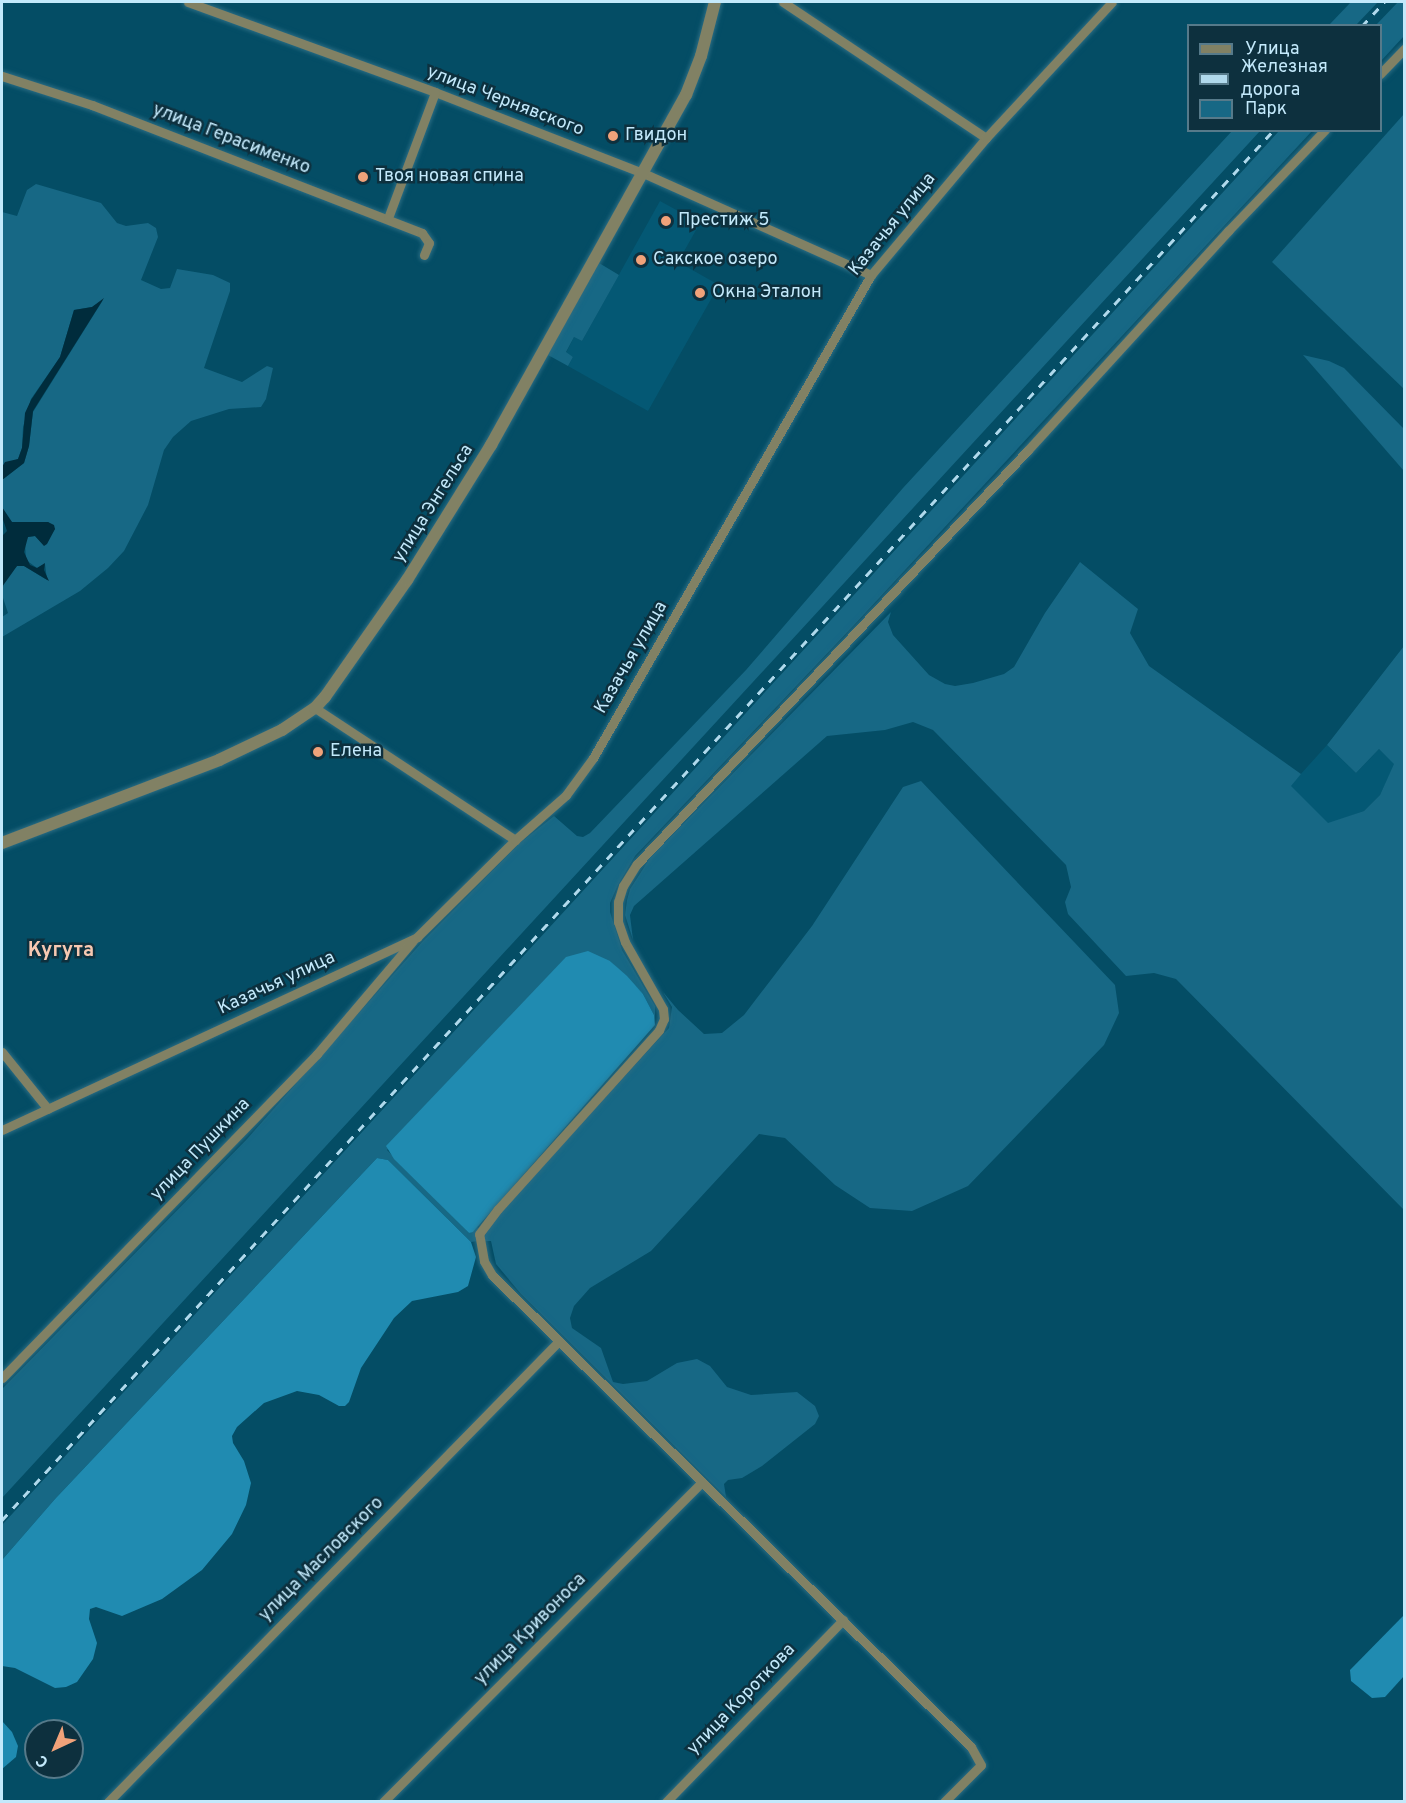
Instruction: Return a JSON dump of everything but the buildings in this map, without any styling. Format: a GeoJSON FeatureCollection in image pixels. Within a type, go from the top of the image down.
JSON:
{"type":"FeatureCollection","features":[{"type":"Feature","properties":{"kind":"street","name":"улица Чернявского"},"geometry":{"type":"LineString","coordinates":[[188,2],[435,92],[643,173],[871,275]]}},
{"type":"Feature","properties":{"kind":"street","name":"улица Энгельса"},"geometry":{"type":"LineString","coordinates":[[2,843],[219,760],[282,730],[315,708],[387,611],[491,445],[694,78],[715,2]]}},
{"type":"Feature","properties":{"kind":"street"},"geometry":{"type":"LineString","coordinates":[[783,2],[986,138]]}},
{"type":"Feature","properties":{"kind":"street","name":"Казачья улица"},"geometry":{"type":"LineString","coordinates":[[2,1130],[417,937],[515,840],[566,795],[593,758],[871,275],[986,138],[1112,2]]}},
{"type":"Feature","properties":{"kind":"street"},"geometry":{"type":"LineString","coordinates":[[1382,72],[1404,49]]}},
{"type":"Feature","properties":{"kind":"street","name":"улица Герасименко"},"geometry":{"type":"LineString","coordinates":[[2,76],[82,101],[388,218],[426,236],[429,243],[424,255]]}},
{"type":"Feature","properties":{"kind":"street"},"geometry":{"type":"LineString","coordinates":[[388,218],[435,92]]}},
{"type":"Feature","properties":{"kind":"street"},"geometry":{"type":"LineString","coordinates":[[944,1802],[981,1765],[971,1747],[492,1275],[484,1261],[479,1234],[498,1209],[659,1030],[664,1018],[663,1009],[625,942],[618,922],[618,902],[623,886],[637,864],[1028,450],[1228,231],[1323,132]]}},
{"type":"Feature","properties":{"kind":"street"},"geometry":{"type":"LineString","coordinates":[[315,708],[515,840]]}},
{"type":"Feature","properties":{"kind":"street","name":"улица Пушкина"},"geometry":{"type":"LineString","coordinates":[[2,1378],[317,1054],[417,937]]}},
{"type":"Feature","properties":{"kind":"street"},"geometry":{"type":"LineString","coordinates":[[2,1052],[48,1109]]}},
{"type":"Feature","properties":{"kind":"street","name":"улица Масловского"},"geometry":{"type":"LineString","coordinates":[[108,1802],[560,1341]]}},
{"type":"Feature","properties":{"kind":"street","name":"улица Кривоноса"},"geometry":{"type":"LineString","coordinates":[[383,1802],[702,1482]]}},
{"type":"Feature","properties":{"kind":"street","name":"улица Короткова"},"geometry":{"type":"LineString","coordinates":[[666,1802],[843,1620]]}},
{"type":"Feature","properties":{"kind":"shaded area"},"geometry":{"type":"Polygon","coordinates":[[[660,201],[700,223],[678,262],[719,285],[648,411],[568,366],[573,357],[566,353],[574,337],[582,341],[660,201]]]}},
{"type":"Feature","properties":{"kind":"shaded area"},"geometry":{"type":"Polygon","coordinates":[[[104,298],[33,411],[29,446],[24,463],[2,480],[2,467],[5,462],[18,459],[22,448],[25,413],[31,400],[60,357],[74,310],[92,307],[104,298]]]}},
{"type":"Feature","properties":{"kind":"shaded area"},"geometry":{"type":"Polygon","coordinates":[[[2,507],[12,522],[48,522],[54,525],[55,529],[47,544],[44,546],[35,536],[28,537],[24,552],[30,565],[37,568],[45,563],[44,570],[49,581],[24,566],[17,566],[2,587],[2,536],[7,531],[2,517],[2,507]]]}},
{"type":"Feature","properties":{"kind":"shaded area"},"geometry":{"type":"Polygon","coordinates":[[[1327,745],[1356,773],[1379,749],[1395,764],[1380,795],[1364,811],[1328,824],[1290,786],[1327,745]]]}},
{"type":"Feature","properties":{"kind":"shaded area"},"geometry":{"type":"Polygon","coordinates":[[[588,951],[610,961],[627,976],[643,994],[654,1015],[655,1025],[473,1232],[469,1233],[394,1159],[386,1146],[566,957],[588,951]]]}},
{"type":"Feature","properties":{"kind":"shaded area"},"geometry":{"type":"Polygon","coordinates":[[[377,1158],[388,1160],[471,1242],[476,1257],[468,1286],[458,1292],[412,1301],[394,1318],[361,1368],[349,1402],[345,1406],[339,1406],[319,1395],[297,1391],[264,1403],[237,1427],[232,1436],[233,1443],[244,1461],[251,1483],[246,1505],[232,1534],[202,1570],[162,1599],[122,1616],[96,1607],[90,1609],[89,1619],[97,1643],[93,1659],[77,1682],[66,1687],[55,1688],[15,1668],[2,1666],[2,1560],[55,1499],[377,1158]]]}},
{"type":"Feature","properties":{"kind":"shaded area"},"geometry":{"type":"Polygon","coordinates":[[[1404,1615],[1404,1676],[1385,1697],[1372,1698],[1351,1681],[1350,1670],[1404,1615]]]}},
{"type":"Feature","properties":{"kind":"shaded area"},"geometry":{"type":"Polygon","coordinates":[[[2,1721],[12,1732],[18,1746],[16,1757],[2,1769],[2,1721]]]}},
{"type":"Feature","properties":{"kind":"green space"},"geometry":{"type":"Polygon","coordinates":[[[1351,2],[1378,2],[1357,24],[1330,24],[1351,2]]]}},
{"type":"Feature","properties":{"kind":"green space"},"geometry":{"type":"Polygon","coordinates":[[[1398,2],[1404,2],[1404,36],[1382,60],[1382,24],[1377,24],[1398,2]]]}},
{"type":"Feature","properties":{"kind":"green space"},"geometry":{"type":"Polygon","coordinates":[[[1404,114],[1404,389],[1272,262],[1404,114]]]}},
{"type":"Feature","properties":{"kind":"green space"},"geometry":{"type":"Polygon","coordinates":[[[1231,132],[1259,132],[2,1498],[2,1389],[247,1139],[422,942],[520,843],[554,816],[577,836],[583,837],[590,833],[746,670],[903,488],[1231,132]]]}},
{"type":"Feature","properties":{"kind":"green space"},"geometry":{"type":"Polygon","coordinates":[[[1278,132],[1311,132],[855,624],[635,856],[618,885],[610,903],[610,912],[622,950],[655,1006],[655,1025],[654,1015],[643,994],[610,961],[387,1150],[469,1233],[478,1227],[477,1241],[471,1242],[388,1160],[377,1158],[55,1499],[2,1560],[2,1525],[1278,132]]]}},
{"type":"Feature","properties":{"kind":"green space"},"geometry":{"type":"Polygon","coordinates":[[[36,184],[101,203],[117,223],[126,226],[148,223],[156,228],[158,237],[141,280],[161,289],[170,288],[177,269],[213,275],[230,283],[230,291],[204,368],[242,382],[267,366],[273,368],[266,399],[261,407],[229,409],[191,421],[173,437],[164,450],[148,505],[124,551],[108,568],[80,591],[2,637],[2,617],[8,613],[2,595],[4,580],[17,566],[24,566],[47,580],[45,564],[37,568],[26,560],[25,543],[28,537],[35,536],[44,545],[55,529],[48,522],[12,522],[2,507],[2,480],[24,463],[29,446],[33,412],[103,300],[92,307],[74,310],[60,357],[31,399],[23,427],[22,448],[18,459],[2,467],[2,212],[17,216],[27,190],[36,184]]]}},
{"type":"Feature","properties":{"kind":"green space"},"geometry":{"type":"Polygon","coordinates":[[[599,263],[619,275],[582,341],[574,337],[566,352],[573,357],[568,366],[548,355],[599,263]]]}},
{"type":"Feature","properties":{"kind":"green space"},"geometry":{"type":"Polygon","coordinates":[[[1303,355],[1329,361],[1344,368],[1404,429],[1404,471],[1303,355]]]}},
{"type":"Feature","properties":{"kind":"green space"},"geometry":{"type":"Polygon","coordinates":[[[1080,562],[1138,609],[1130,633],[1149,666],[1301,774],[1291,786],[1328,823],[1364,811],[1380,795],[1394,764],[1379,749],[1356,773],[1327,745],[1404,646],[1404,1210],[1176,979],[1154,973],[1126,976],[1068,914],[1065,902],[1071,887],[1066,865],[933,730],[913,722],[885,730],[827,736],[634,906],[630,915],[633,940],[625,915],[627,900],[630,889],[650,858],[891,612],[888,622],[893,635],[929,675],[945,684],[955,686],[973,683],[1004,674],[1014,667],[1045,613],[1080,562]]]}},
{"type":"Feature","properties":{"kind":"green space"},"geometry":{"type":"Polygon","coordinates":[[[921,781],[1115,985],[1119,1013],[1104,1045],[968,1186],[912,1211],[870,1208],[835,1185],[785,1138],[759,1134],[651,1251],[590,1288],[574,1306],[570,1318],[572,1328],[601,1348],[613,1382],[623,1384],[647,1381],[677,1363],[697,1359],[710,1366],[727,1387],[751,1395],[797,1392],[815,1406],[819,1416],[815,1424],[762,1466],[742,1478],[728,1480],[724,1484],[726,1497],[521,1294],[496,1264],[491,1241],[482,1241],[496,1217],[669,1028],[672,1007],[663,992],[678,1010],[704,1034],[722,1033],[744,1015],[812,926],[903,787],[921,781]]]}},
{"type":"Feature","properties":{"kind":"railway"},"geometry":{"type":"LineString","coordinates":[[1364,24],[1384,2]]}},
{"type":"Feature","properties":{"kind":"railway"},"geometry":{"type":"LineString","coordinates":[[2,1520],[1272,132]]}},
{"type":"Feature","properties":{"kind":"place","name":"Гвидон"},"geometry":{"type":"Point","coordinates":[613,136]}},
{"type":"Feature","properties":{"kind":"place","name":"Твоя новая спина"},"geometry":{"type":"Point","coordinates":[363,177]}},
{"type":"Feature","properties":{"kind":"place","name":"Престиж 5"},"geometry":{"type":"Point","coordinates":[666,221]}},
{"type":"Feature","properties":{"kind":"place","name":"Сакское озеро"},"geometry":{"type":"Point","coordinates":[641,260]}},
{"type":"Feature","properties":{"kind":"place","name":"Окна Эталон"},"geometry":{"type":"Point","coordinates":[700,293]}},
{"type":"Feature","properties":{"kind":"place","name":"Елена"},"geometry":{"type":"Point","coordinates":[318,752]}},
{"type":"Feature","properties":{"kind":"district","name":"Кугута"},"geometry":{"type":"Point","coordinates":[61,951]}}]}
